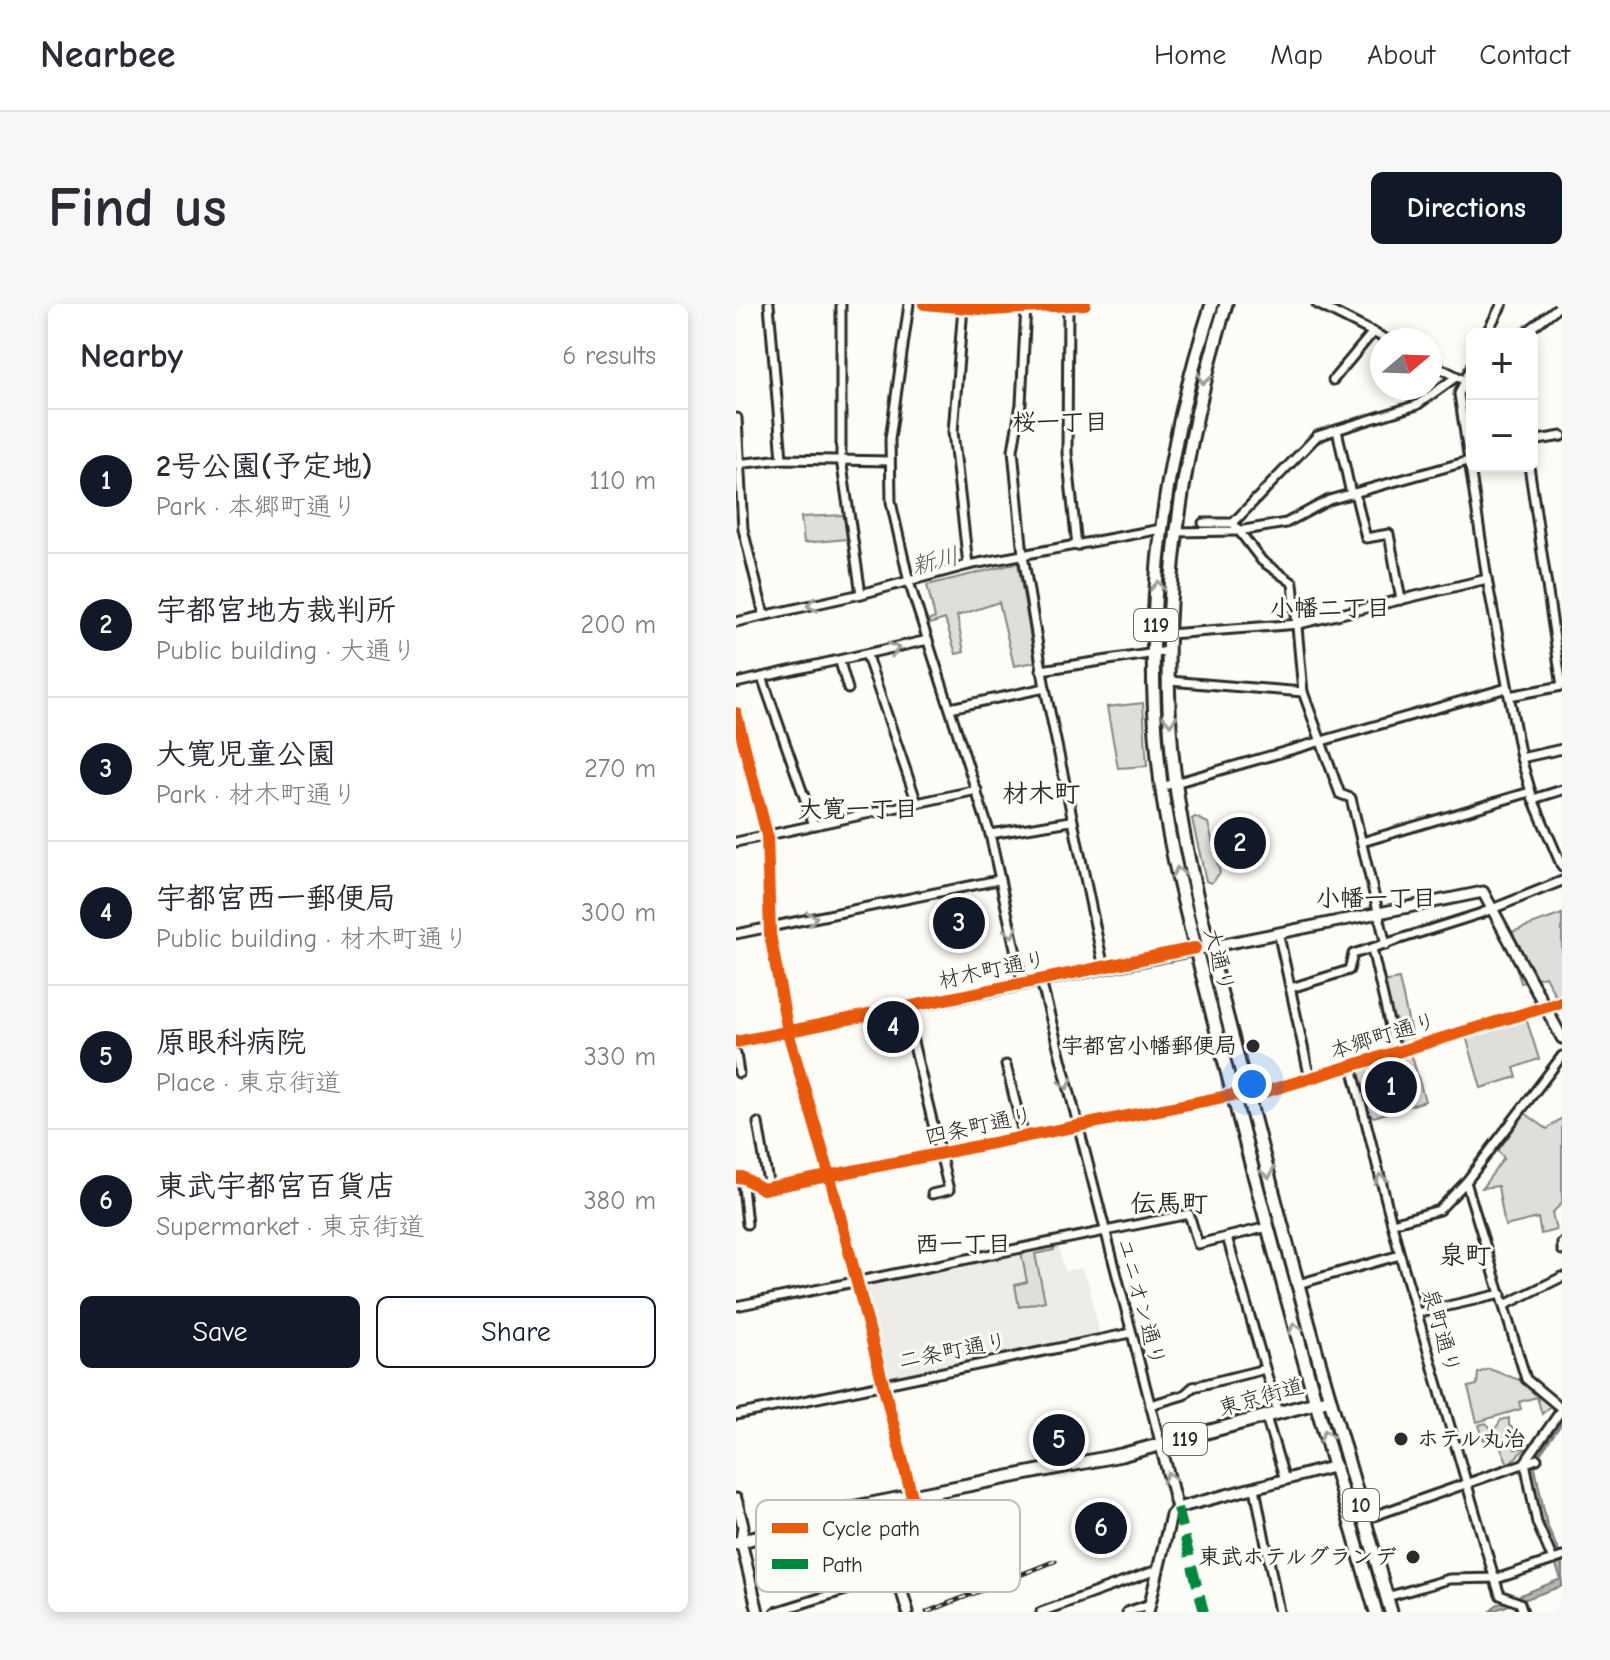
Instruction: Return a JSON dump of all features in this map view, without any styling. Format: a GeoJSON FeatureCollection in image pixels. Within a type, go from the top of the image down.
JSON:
{"type":"FeatureCollection","features":[{"type":"Feature","properties":{"kind":"main road","name":"大通り"},"geometry":{"type":"LineString","coordinates":[[1212,304],[1184,402],[1161,529],[1155,650],[1161,787],[1195,948],[1233,1095],[1376,1612]]}},
{"type":"Feature","properties":{"kind":"main road","name":"大通り"},"geometry":{"type":"LineString","coordinates":[[1226,304],[1195,415],[1174,532],[1169,681],[1176,783],[1209,945],[1248,1097],[1391,1612]]}},
{"type":"Feature","properties":{"kind":"main road","name":"東京街道"},"geometry":{"type":"LineString","coordinates":[[894,1500],[1161,1446],[1330,1399]]}},
{"type":"Feature","properties":{"kind":"street"},"geometry":{"type":"LineString","coordinates":[[769,304],[782,459]]}},
{"type":"Feature","properties":{"kind":"street"},"geometry":{"type":"LineString","coordinates":[[841,304],[841,459],[861,594]]}},
{"type":"Feature","properties":{"kind":"street"},"geometry":{"type":"LineString","coordinates":[[909,304],[893,409],[891,502],[909,582],[990,834],[1023,985]]}},
{"type":"Feature","properties":{"kind":"street"},"geometry":{"type":"LineString","coordinates":[[924,304],[963,307],[1085,304]]}},
{"type":"Feature","properties":{"kind":"street"},"geometry":{"type":"LineString","coordinates":[[1317,304],[1370,330]]}},
{"type":"Feature","properties":{"kind":"street"},"geometry":{"type":"LineString","coordinates":[[1489,328],[1502,304]]}},
{"type":"Feature","properties":{"kind":"street"},"geometry":{"type":"LineString","coordinates":[[1532,328],[1562,304]]}},
{"type":"Feature","properties":{"kind":"street"},"geometry":{"type":"LineString","coordinates":[[1068,306],[1067,453],[1077,546]]}},
{"type":"Feature","properties":{"kind":"street"},"geometry":{"type":"LineString","coordinates":[[963,307],[953,432],[968,565]]}},
{"type":"Feature","properties":{"kind":"street"},"geometry":{"type":"LineString","coordinates":[[1026,307],[1021,404],[1013,450],[1023,558],[1041,670],[1104,968]]}},
{"type":"Feature","properties":{"kind":"street"},"geometry":{"type":"LineString","coordinates":[[1333,380],[1370,336]]}},
{"type":"Feature","properties":{"kind":"street"},"geometry":{"type":"LineString","coordinates":[[1442,369],[1456,377],[1466,377]]}},
{"type":"Feature","properties":{"kind":"street"},"geometry":{"type":"LineString","coordinates":[[1235,527],[1317,436],[1338,433],[1417,405],[1456,377]]}},
{"type":"Feature","properties":{"kind":"street"},"geometry":{"type":"LineString","coordinates":[[1466,382],[1459,394],[1466,441]]}},
{"type":"Feature","properties":{"kind":"street"},"geometry":{"type":"LineString","coordinates":[[737,418],[743,529],[764,615]]}},
{"type":"Feature","properties":{"kind":"street"},"geometry":{"type":"LineString","coordinates":[[1338,433],[1366,538],[1389,534],[1401,600]]}},
{"type":"Feature","properties":{"kind":"street"},"geometry":{"type":"LineString","coordinates":[[1538,440],[1562,436]]}},
{"type":"Feature","properties":{"kind":"street"},"geometry":{"type":"LineString","coordinates":[[738,464],[782,459],[890,461]]}},
{"type":"Feature","properties":{"kind":"street"},"geometry":{"type":"LineString","coordinates":[[1174,532],[1286,523],[1329,500],[1466,462]]}},
{"type":"Feature","properties":{"kind":"street"},"geometry":{"type":"LineString","coordinates":[[1471,472],[1487,579],[1521,758],[1532,795],[1562,867]]}},
{"type":"Feature","properties":{"kind":"street"},"geometry":{"type":"LineString","coordinates":[[1161,787],[1322,743],[1472,695],[1562,686],[1530,472]]}},
{"type":"Feature","properties":{"kind":"street"},"geometry":{"type":"LineString","coordinates":[[1203,523],[1235,527],[1262,561],[1293,583],[1303,692],[1340,794],[1351,798],[1386,945]]}},
{"type":"Feature","properties":{"kind":"street"},"geometry":{"type":"LineString","coordinates":[[736,622],[861,594],[968,565],[1023,558],[1161,529]]}},
{"type":"Feature","properties":{"kind":"street"},"geometry":{"type":"LineString","coordinates":[[1156,635],[1299,624],[1487,579]]}},
{"type":"Feature","properties":{"kind":"street"},"geometry":{"type":"LineString","coordinates":[[736,683],[928,640]]}},
{"type":"Feature","properties":{"kind":"street"},"geometry":{"type":"LineString","coordinates":[[1041,670],[1155,650],[1169,651]]}},
{"type":"Feature","properties":{"kind":"street"},"geometry":{"type":"LineString","coordinates":[[867,656],[917,803]]}},
{"type":"Feature","properties":{"kind":"street"},"geometry":{"type":"LineString","coordinates":[[840,662],[848,689]]}},
{"type":"Feature","properties":{"kind":"street"},"geometry":{"type":"LineString","coordinates":[[762,677],[814,825]]}},
{"type":"Feature","properties":{"kind":"street"},"geometry":{"type":"LineString","coordinates":[[1169,681],[1303,692]]}},
{"type":"Feature","properties":{"kind":"street"},"geometry":{"type":"LineString","coordinates":[[950,708],[1045,688]]}},
{"type":"Feature","properties":{"kind":"street"},"geometry":{"type":"LineString","coordinates":[[736,713],[767,835],[770,927],[788,1032],[830,1177],[912,1497]]}},
{"type":"Feature","properties":{"kind":"street"},"geometry":{"type":"LineString","coordinates":[[1521,758],[1562,749]]}},
{"type":"Feature","properties":{"kind":"street"},"geometry":{"type":"LineString","coordinates":[[736,842],[977,790]]}},
{"type":"Feature","properties":{"kind":"street"},"geometry":{"type":"LineString","coordinates":[[1362,842],[1532,795],[1562,790]]}},
{"type":"Feature","properties":{"kind":"street"},"geometry":{"type":"LineString","coordinates":[[990,834],[1071,821]]}},
{"type":"Feature","properties":{"kind":"street"},"geometry":{"type":"LineString","coordinates":[[736,934],[998,880]]}},
{"type":"Feature","properties":{"kind":"street"},"geometry":{"type":"LineString","coordinates":[[1291,988],[1349,970],[1353,954],[1495,909],[1562,881]]}},
{"type":"Feature","properties":{"kind":"street","name":"材木町通り"},"geometry":{"type":"LineString","coordinates":[[736,1042],[1483,892],[1545,1007]]}},
{"type":"Feature","properties":{"kind":"street"},"geometry":{"type":"LineString","coordinates":[[1279,936],[1310,1079]]}},
{"type":"Feature","properties":{"kind":"street"},"geometry":{"type":"LineString","coordinates":[[1372,949],[1396,1053]]}},
{"type":"Feature","properties":{"kind":"street","name":"ユニオン通り"},"geometry":{"type":"LineString","coordinates":[[1041,981],[1103,1231],[1161,1446]]}},
{"type":"Feature","properties":{"kind":"street","name":"本郷町通り"},"geometry":{"type":"LineString","coordinates":[[1233,1095],[1248,1097],[1562,1002]]}},
{"type":"Feature","properties":{"kind":"street"},"geometry":{"type":"LineString","coordinates":[[1545,1007],[1562,1038]]}},
{"type":"Feature","properties":{"kind":"street"},"geometry":{"type":"LineString","coordinates":[[905,1009],[949,1190],[932,1194]]}},
{"type":"Feature","properties":{"kind":"street"},"geometry":{"type":"LineString","coordinates":[[736,1054],[739,1073]]}},
{"type":"Feature","properties":{"kind":"street"},"geometry":{"type":"LineString","coordinates":[[1392,1223],[1439,1210],[1466,1182],[1562,1056]]}},
{"type":"Feature","properties":{"kind":"street"},"geometry":{"type":"LineString","coordinates":[[1006,1065],[1024,1137]]}},
{"type":"Feature","properties":{"kind":"street","name":"泉町通り"},"geometry":{"type":"LineString","coordinates":[[1352,1067],[1400,1255],[1494,1577],[1500,1595],[1520,1603],[1523,1612]]}},
{"type":"Feature","properties":{"kind":"street","name":"四条町通り"},"geometry":{"type":"LineString","coordinates":[[769,1188],[1233,1095]]}},
{"type":"Feature","properties":{"kind":"street"},"geometry":{"type":"LineString","coordinates":[[739,1177],[763,1189],[769,1188],[758,1123]]}},
{"type":"Feature","properties":{"kind":"street"},"geometry":{"type":"LineString","coordinates":[[739,1177],[747,1224]]}},
{"type":"Feature","properties":{"kind":"street"},"geometry":{"type":"LineString","coordinates":[[1387,1597],[1449,1579],[1472,1581],[1494,1577],[1558,1558],[1537,1523],[1525,1462],[1562,1409],[1526,1379],[1466,1182]]}},
{"type":"Feature","properties":{"kind":"street"},"geometry":{"type":"LineString","coordinates":[[736,1306],[1189,1214],[1198,1244],[1268,1227]]}},
{"type":"Feature","properties":{"kind":"street"},"geometry":{"type":"LineString","coordinates":[[1227,1237],[1265,1369],[1285,1480]]}},
{"type":"Feature","properties":{"kind":"street"},"geometry":{"type":"LineString","coordinates":[[1562,1243],[1562,1250]]}},
{"type":"Feature","properties":{"kind":"street"},"geometry":{"type":"LineString","coordinates":[[1298,1284],[1400,1255]]}},
{"type":"Feature","properties":{"kind":"street"},"geometry":{"type":"LineString","coordinates":[[1505,1305],[1562,1277]]}},
{"type":"Feature","properties":{"kind":"street"},"geometry":{"type":"LineString","coordinates":[[1417,1313],[1501,1294]]}},
{"type":"Feature","properties":{"kind":"street","name":"二条町通り"},"geometry":{"type":"LineString","coordinates":[[736,1415],[1131,1333]]}},
{"type":"Feature","properties":{"kind":"street"},"geometry":{"type":"LineString","coordinates":[[1150,1405],[1184,1395],[1193,1387],[1265,1369]]}},
{"type":"Feature","properties":{"kind":"street"},"geometry":{"type":"LineString","coordinates":[[1161,1446],[1177,1508]]}},
{"type":"Feature","properties":{"kind":"street"},"geometry":{"type":"LineString","coordinates":[[1365,1519],[1537,1459]]}},
{"type":"Feature","properties":{"kind":"street"},"geometry":{"type":"LineString","coordinates":[[1127,1612],[1149,1608],[1171,1515],[1177,1508],[1336,1466]]}},
{"type":"Feature","properties":{"kind":"street"},"geometry":{"type":"LineString","coordinates":[[1255,1488],[1279,1612]]}},
{"type":"Feature","properties":{"kind":"street"},"geometry":{"type":"LineString","coordinates":[[736,1499],[743,1526],[738,1539],[758,1612]]}},
{"type":"Feature","properties":{"kind":"street"},"geometry":{"type":"LineString","coordinates":[[1041,1612],[1157,1570]]}},
{"type":"Feature","properties":{"kind":"street"},"geometry":{"type":"LineString","coordinates":[[775,1612],[839,1592]]}},
{"type":"Feature","properties":{"kind":"street"},"geometry":{"type":"LineString","coordinates":[[902,1592],[908,1612]]}},
{"type":"Feature","properties":{"kind":"shaded area"},"geometry":{"type":"Polygon","coordinates":[[[844,515],[847,539],[804,543],[801,517],[844,515]]]}},
{"type":"Feature","properties":{"kind":"shaded area"},"geometry":{"type":"Polygon","coordinates":[[[1018,563],[1035,662],[1014,666],[999,602],[957,616],[964,652],[956,654],[945,619],[930,624],[928,621],[935,618],[927,585],[1018,563]]]}},
{"type":"Feature","properties":{"kind":"shaded area"},"geometry":{"type":"Polygon","coordinates":[[[1143,703],[1147,766],[1118,768],[1107,707],[1143,703]]]}},
{"type":"Feature","properties":{"kind":"shaded area"},"geometry":{"type":"Polygon","coordinates":[[[1195,817],[1208,823],[1220,873],[1211,883],[1206,881],[1192,819],[1195,817]]]}},
{"type":"Feature","properties":{"kind":"shaded area"},"geometry":{"type":"Polygon","coordinates":[[[962,893],[965,904],[974,903],[980,933],[942,941],[937,914],[955,910],[952,895],[962,893]]]}},
{"type":"Feature","properties":{"kind":"shaded area"},"geometry":{"type":"Polygon","coordinates":[[[1562,914],[1562,996],[1555,995],[1545,976],[1521,983],[1506,934],[1562,914]]]}},
{"type":"Feature","properties":{"kind":"shaded area"},"geometry":{"type":"Polygon","coordinates":[[[1399,979],[1413,1042],[1402,1046],[1395,1018],[1390,1018],[1382,982],[1399,979]]]}},
{"type":"Feature","properties":{"kind":"shaded area"},"geometry":{"type":"Polygon","coordinates":[[[1526,1018],[1539,1059],[1514,1068],[1517,1077],[1481,1088],[1466,1036],[1526,1018]]]}},
{"type":"Feature","properties":{"kind":"shaded area"},"geometry":{"type":"Polygon","coordinates":[[[1411,1053],[1425,1101],[1374,1117],[1368,1114],[1357,1073],[1360,1067],[1411,1053]]]}},
{"type":"Feature","properties":{"kind":"shaded area"},"geometry":{"type":"Polygon","coordinates":[[[1525,1113],[1547,1129],[1562,1118],[1562,1203],[1552,1213],[1556,1230],[1541,1234],[1538,1218],[1505,1226],[1498,1186],[1482,1188],[1504,1158],[1498,1151],[1525,1113]]]}},
{"type":"Feature","properties":{"kind":"shaded area"},"geometry":{"type":"Polygon","coordinates":[[[1058,1244],[1065,1271],[1081,1268],[1088,1282],[1100,1335],[889,1379],[885,1377],[865,1282],[1058,1244]]]}},
{"type":"Feature","properties":{"kind":"shaded area"},"geometry":{"type":"Polygon","coordinates":[[[1053,1245],[1054,1250],[1035,1254],[1045,1301],[1019,1307],[1015,1285],[1027,1282],[1021,1252],[1053,1245]]]}},
{"type":"Feature","properties":{"kind":"shaded area"},"geometry":{"type":"Polygon","coordinates":[[[1489,1369],[1525,1382],[1551,1406],[1542,1414],[1537,1397],[1519,1402],[1521,1409],[1477,1422],[1468,1387],[1477,1385],[1478,1373],[1489,1369]]]}},
{"type":"Feature","properties":{"kind":"shaded area"},"geometry":{"type":"Polygon","coordinates":[[[1562,1414],[1562,1423],[1534,1463],[1547,1525],[1562,1559],[1562,1586],[1490,1612],[1496,1605],[1561,1579],[1540,1524],[1528,1465],[1529,1457],[1562,1414]]]}},
{"type":"Feature","properties":{"kind":"shaded area"},"geometry":{"type":"Polygon","coordinates":[[[1509,1418],[1509,1425],[1519,1435],[1514,1442],[1515,1449],[1527,1447],[1508,1464],[1496,1436],[1484,1440],[1479,1425],[1486,1423],[1494,1431],[1501,1420],[1509,1418]]]}},
{"type":"Feature","properties":{"kind":"waterway","name":"新川"},"geometry":{"type":"LineString","coordinates":[[1318,443],[1337,435]]}},
{"type":"Feature","properties":{"kind":"waterway","name":"新川"},"geometry":{"type":"LineString","coordinates":[[1253,508],[1268,493]]}},
{"type":"Feature","properties":{"kind":"waterway","name":"新川"},"geometry":{"type":"LineString","coordinates":[[1066,551],[1107,543]]}},
{"type":"Feature","properties":{"kind":"waterway","name":"新川"},"geometry":{"type":"LineString","coordinates":[[914,585],[989,565]]}},
{"type":"Feature","properties":{"kind":"waterway","name":"新川"},"geometry":{"type":"LineString","coordinates":[[736,626],[748,623]]}},
{"type":"Feature","properties":{"kind":"railway"},"geometry":{"type":"LineString","coordinates":[[1020,1575],[1055,1561]]}},
{"type":"Feature","properties":{"kind":"railway"},"geometry":{"type":"LineString","coordinates":[[927,1612],[977,1592]]}},
{"type":"Feature","properties":{"kind":"marked path"},"geometry":{"type":"LineString","coordinates":[[1177,1508],[1204,1612]]}},
{"type":"Feature","properties":{"kind":"cycle path"},"geometry":{"type":"LineString","coordinates":[[924,304],[992,310],[1085,304]]}},
{"type":"Feature","properties":{"kind":"cycle path"},"geometry":{"type":"LineString","coordinates":[[736,713],[767,835],[770,934],[788,1032],[830,1177],[912,1497]]}},
{"type":"Feature","properties":{"kind":"cycle path"},"geometry":{"type":"LineString","coordinates":[[736,1042],[1195,948]]}},
{"type":"Feature","properties":{"kind":"cycle path"},"geometry":{"type":"LineString","coordinates":[[736,1178],[742,1177],[763,1189],[1233,1095],[1248,1097],[1562,1002]]}},
{"type":"Feature","properties":{"kind":"place","name":"宇都宮地方裁判所"},"geometry":{"type":"Point","coordinates":[1240,843]}},
{"type":"Feature","properties":{"kind":"place","name":"大寛児童公園"},"geometry":{"type":"Point","coordinates":[959,923]}},
{"type":"Feature","properties":{"kind":"place","name":"宇都宮西一郵便局"},"geometry":{"type":"Point","coordinates":[893,1027]}},
{"type":"Feature","properties":{"kind":"place","name":"宇都宮小幡郵便局"},"geometry":{"type":"Point","coordinates":[1253,1046]}},
{"type":"Feature","properties":{"kind":"place","name":"2号公園(予定地)"},"geometry":{"type":"Point","coordinates":[1391,1087]}},
{"type":"Feature","properties":{"kind":"place","name":"ホテル丸治"},"geometry":{"type":"Point","coordinates":[1401,1439]}},
{"type":"Feature","properties":{"kind":"place","name":"原眼科病院"},"geometry":{"type":"Point","coordinates":[1059,1440]}},
{"type":"Feature","properties":{"kind":"place","name":"東武宇都宮百貨店"},"geometry":{"type":"Point","coordinates":[1101,1528]}},
{"type":"Feature","properties":{"kind":"place","name":"東武ホテルグランデ"},"geometry":{"type":"Point","coordinates":[1413,1557]}},
{"type":"Feature","properties":{"kind":"district","name":"桜一丁目"},"geometry":{"type":"Point","coordinates":[1060,422]}},
{"type":"Feature","properties":{"kind":"district","name":"小幡二丁目"},"geometry":{"type":"Point","coordinates":[1330,608]}},
{"type":"Feature","properties":{"kind":"district","name":"材木町"},"geometry":{"type":"Point","coordinates":[1041,794]}},
{"type":"Feature","properties":{"kind":"district","name":"大寛一丁目"},"geometry":{"type":"Point","coordinates":[858,809]}},
{"type":"Feature","properties":{"kind":"district","name":"小幡一丁目"},"geometry":{"type":"Point","coordinates":[1376,898]}},
{"type":"Feature","properties":{"kind":"district","name":"伝馬町"},"geometry":{"type":"Point","coordinates":[1169,1204]}},
{"type":"Feature","properties":{"kind":"district","name":"西一丁目"},"geometry":{"type":"Point","coordinates":[963,1244]}},
{"type":"Feature","properties":{"kind":"district","name":"泉町"},"geometry":{"type":"Point","coordinates":[1465,1256]}}]}
